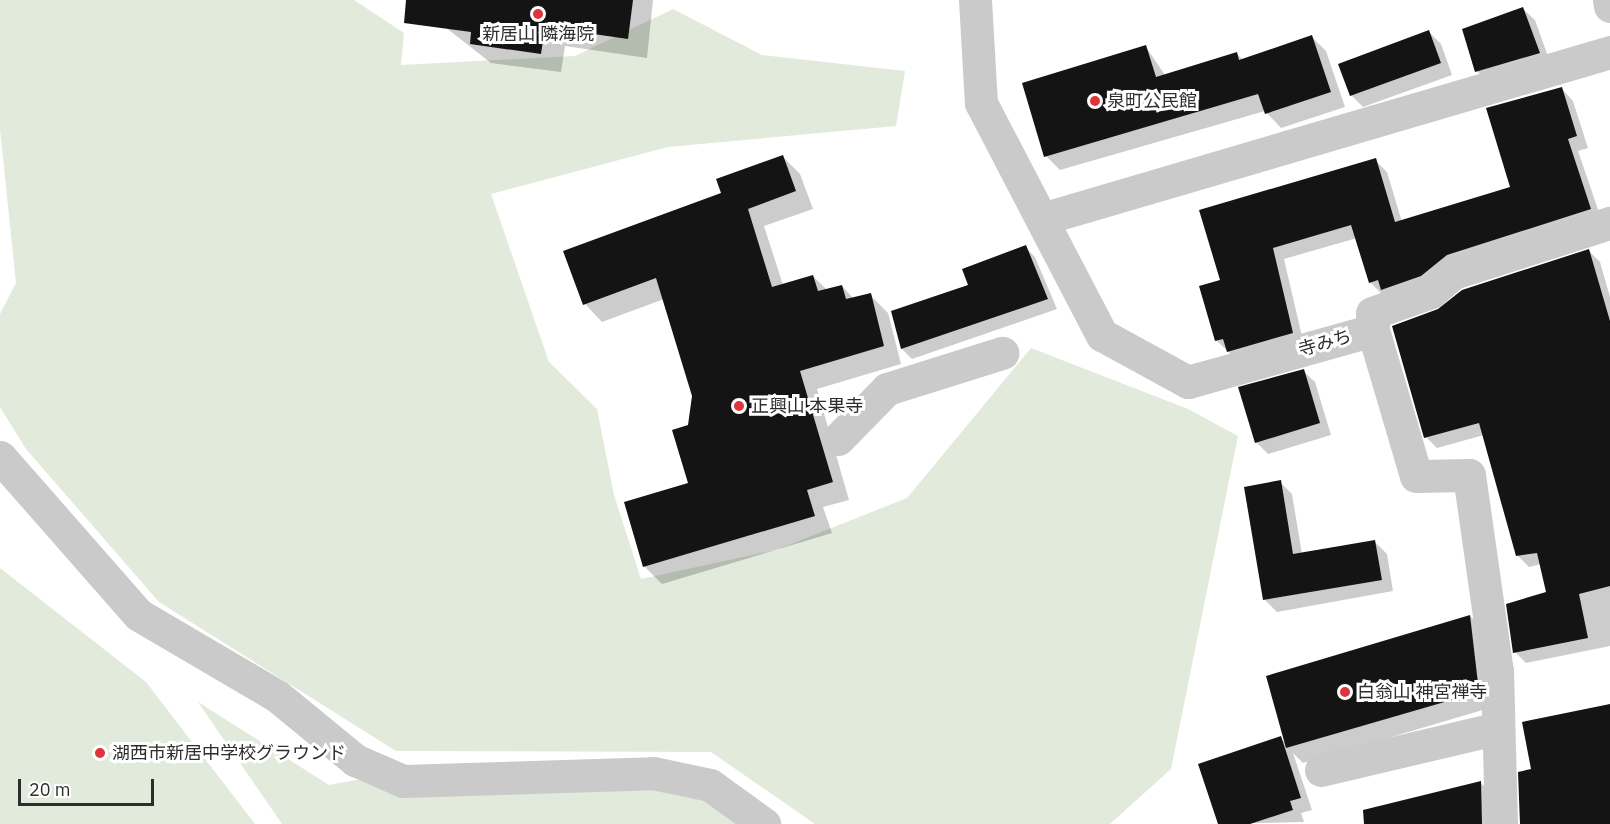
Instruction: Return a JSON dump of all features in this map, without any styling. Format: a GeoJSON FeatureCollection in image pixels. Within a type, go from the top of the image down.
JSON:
{"type":"FeatureCollection","features":[{"type":"Feature","properties":{"kind":"street","name":"寺みち"},"geometry":{"type":"LineString","coordinates":[[975,0],[981,103],[1045,218],[1102,335],[1188,382],[1373,330],[1416,476],[1469,475],[1497,671],[1501,824]]}},
{"type":"Feature","properties":{"kind":"street"},"geometry":{"type":"LineString","coordinates":[[1608,0],[1610,6]]}},
{"type":"Feature","properties":{"kind":"street"},"geometry":{"type":"LineString","coordinates":[[1045,218],[1610,52]]}},
{"type":"Feature","properties":{"kind":"street"},"geometry":{"type":"LineString","coordinates":[[1373,330],[1372,313],[1431,292],[1453,273],[1610,223]]}},
{"type":"Feature","properties":{"kind":"street"},"geometry":{"type":"LineString","coordinates":[[838,439],[887,389],[1002,353]]}},
{"type":"Feature","properties":{"kind":"street"},"geometry":{"type":"LineString","coordinates":[[0,457],[139,615],[277,696],[355,760],[403,781],[653,773],[710,784],[764,824]]}},
{"type":"Feature","properties":{"kind":"street"},"geometry":{"type":"LineString","coordinates":[[1321,770],[1498,728]]}},
{"type":"Feature","properties":{"kind":"green space"},"geometry":{"type":"Polygon","coordinates":[[[0,0],[354,0],[404,33],[401,65],[575,56],[673,9],[762,55],[905,71],[896,126],[668,147],[491,194],[549,362],[597,409],[614,495],[641,579],[776,550],[907,498],[1031,348],[1188,409],[1238,436],[1171,769],[1110,824],[815,824],[711,752],[396,751],[159,602],[26,449],[0,407],[0,314],[16,283],[0,129],[0,0]]]}},
{"type":"Feature","properties":{"kind":"green space","name":"湖西市新居中学校グラウンド"},"geometry":{"type":"Polygon","coordinates":[[[0,568],[146,682],[255,824],[0,824],[0,568]]]}},
{"type":"Feature","properties":{"kind":"green space"},"geometry":{"type":"Polygon","coordinates":[[[198,702],[329,785],[388,774],[653,773],[764,824],[282,824],[198,702]]]}},
{"type":"Feature","properties":{"kind":"building","name":"新居山 隣海院"},"geometry":{"type":"Polygon","coordinates":[[[406,0],[633,0],[628,39],[545,27],[541,54],[470,44],[471,32],[404,23],[406,0]]]}},
{"type":"Feature","properties":{"kind":"building"},"geometry":{"type":"Polygon","coordinates":[[[1523,7],[1540,53],[1475,72],[1462,29],[1523,7]]]}},
{"type":"Feature","properties":{"kind":"building"},"geometry":{"type":"Polygon","coordinates":[[[1429,30],[1441,63],[1350,96],[1338,64],[1429,30]]]}},
{"type":"Feature","properties":{"kind":"building"},"geometry":{"type":"Polygon","coordinates":[[[1312,35],[1331,92],[1265,114],[1258,94],[1044,157],[1022,83],[1146,45],[1156,77],[1237,52],[1239,60],[1312,35]]]}},
{"type":"Feature","properties":{"kind":"building"},"geometry":{"type":"Polygon","coordinates":[[[1562,87],[1577,136],[1568,139],[1591,209],[1447,255],[1421,276],[1381,290],[1378,280],[1369,283],[1351,225],[1273,248],[1293,333],[1227,352],[1223,339],[1215,341],[1199,286],[1220,280],[1199,210],[1376,158],[1395,222],[1510,187],[1486,108],[1562,87]]]}},
{"type":"Feature","properties":{"kind":"building","name":"正興山 本果寺"},"geometry":{"type":"Polygon","coordinates":[[[783,155],[796,191],[748,209],[772,287],[813,275],[818,291],[842,285],[846,299],[871,293],[884,346],[800,371],[833,482],[807,490],[815,516],[643,567],[624,502],[688,483],[672,430],[688,425],[692,396],[656,278],[583,305],[563,251],[721,193],[716,179],[783,155]]]}},
{"type":"Feature","properties":{"kind":"building"},"geometry":{"type":"Polygon","coordinates":[[[1026,245],[1048,299],[901,349],[891,311],[968,285],[962,269],[1026,245]]]}},
{"type":"Feature","properties":{"kind":"building"},"geometry":{"type":"Polygon","coordinates":[[[1589,249],[1610,321],[1610,586],[1579,594],[1588,638],[1513,653],[1506,604],[1546,592],[1537,553],[1516,556],[1479,423],[1424,438],[1392,326],[1438,309],[1462,290],[1589,249]]]}},
{"type":"Feature","properties":{"kind":"building"},"geometry":{"type":"Polygon","coordinates":[[[1304,369],[1320,423],[1255,443],[1238,387],[1304,369]]]}},
{"type":"Feature","properties":{"kind":"building"},"geometry":{"type":"Polygon","coordinates":[[[1281,480],[1293,554],[1375,540],[1382,580],[1263,600],[1244,487],[1281,480]]]}},
{"type":"Feature","properties":{"kind":"building","name":"白翁山 神宮禅寺"},"geometry":{"type":"Polygon","coordinates":[[[1470,615],[1479,692],[1286,748],[1266,676],[1470,615]]]}},
{"type":"Feature","properties":{"kind":"building"},"geometry":{"type":"Polygon","coordinates":[[[1610,704],[1610,824],[1520,824],[1518,772],[1531,769],[1522,722],[1610,704]]]}},
{"type":"Feature","properties":{"kind":"building"},"geometry":{"type":"Polygon","coordinates":[[[1281,736],[1301,798],[1290,801],[1293,810],[1250,824],[1218,824],[1198,764],[1281,736]]]}},
{"type":"Feature","properties":{"kind":"building"},"geometry":{"type":"Polygon","coordinates":[[[1481,781],[1482,824],[1364,824],[1363,810],[1481,781]]]}},
{"type":"Feature","properties":{"kind":"place","name":"新居山 隣海院"},"geometry":{"type":"Point","coordinates":[538,14]}},
{"type":"Feature","properties":{"kind":"place","name":"泉町公民館"},"geometry":{"type":"Point","coordinates":[1095,101]}},
{"type":"Feature","properties":{"kind":"place","name":"正興山 本果寺"},"geometry":{"type":"Point","coordinates":[739,406]}},
{"type":"Feature","properties":{"kind":"place","name":"白翁山 神宮禅寺"},"geometry":{"type":"Point","coordinates":[1345,692]}},
{"type":"Feature","properties":{"kind":"place","name":"湖西市新居中学校グラウンド"},"geometry":{"type":"Point","coordinates":[100,753]}}]}
